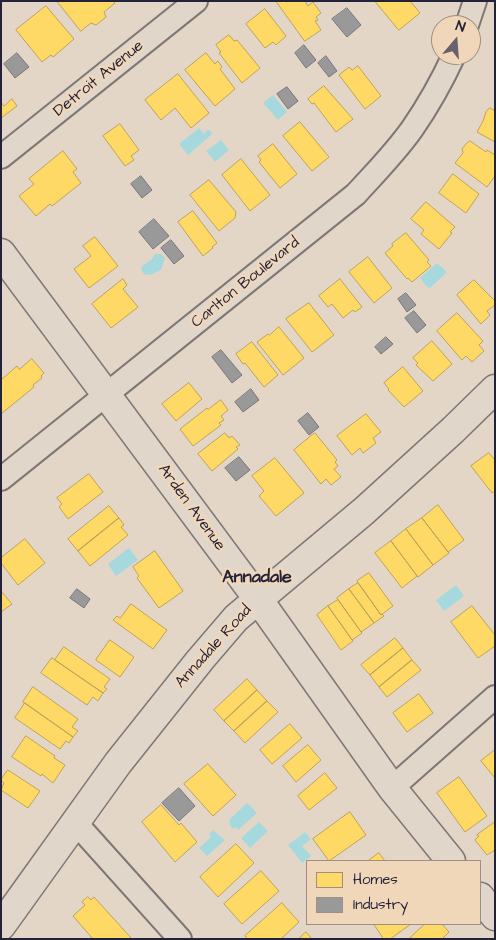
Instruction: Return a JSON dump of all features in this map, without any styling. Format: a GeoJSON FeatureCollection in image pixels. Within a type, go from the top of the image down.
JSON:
{"type":"FeatureCollection","features":[{"type":"Feature","properties":{"kind":"street","name":"Detroit Avenue"},"geometry":{"type":"LineString","coordinates":[[1,157],[196,1]]}},
{"type":"Feature","properties":{"kind":"street"},"geometry":{"type":"LineString","coordinates":[[470,15],[475,1]]}},
{"type":"Feature","properties":{"kind":"street","name":"Carlton Boulevard"},"geometry":{"type":"LineString","coordinates":[[1,479],[356,194],[386,162],[411,130],[437,90],[449,65]]}},
{"type":"Feature","properties":{"kind":"street","name":"Arden Avenue"},"geometry":{"type":"LineString","coordinates":[[1,253],[258,598],[392,788],[450,860]]}},
{"type":"Feature","properties":{"kind":"street","name":"Annadale Road"},"geometry":{"type":"LineString","coordinates":[[1,926],[118,764],[200,660],[236,618],[364,511],[495,389]]}},
{"type":"Feature","properties":{"kind":"street"},"geometry":{"type":"LineString","coordinates":[[392,788],[495,697]]}},
{"type":"Feature","properties":{"kind":"street"},"geometry":{"type":"LineString","coordinates":[[75,822],[180,939]]}},
{"type":"Feature","properties":{"kind":"street"},"geometry":{"type":"LineString","coordinates":[[481,899],[495,916]]}},
{"type":"Feature","properties":{"kind":"water"},"geometry":{"type":"Polygon","coordinates":[[[273,95],[287,112],[278,120],[263,103],[273,95]]]}},
{"type":"Feature","properties":{"kind":"water"},"geometry":{"type":"Polygon","coordinates":[[[199,128],[204,134],[209,130],[212,132],[211,135],[188,155],[179,144],[199,128]]]}},
{"type":"Feature","properties":{"kind":"water"},"geometry":{"type":"Polygon","coordinates":[[[221,140],[229,150],[215,162],[206,151],[221,140]]]}},
{"type":"Feature","properties":{"kind":"water"},"geometry":{"type":"Polygon","coordinates":[[[155,254],[161,254],[165,258],[161,270],[150,275],[144,274],[141,270],[142,266],[151,260],[155,254]]]}},
{"type":"Feature","properties":{"kind":"water"},"geometry":{"type":"Polygon","coordinates":[[[437,263],[447,272],[430,288],[427,287],[420,278],[437,263]]]}},
{"type":"Feature","properties":{"kind":"water"},"geometry":{"type":"Polygon","coordinates":[[[129,548],[138,560],[116,576],[108,564],[129,548]]]}},
{"type":"Feature","properties":{"kind":"water"},"geometry":{"type":"Polygon","coordinates":[[[456,585],[464,596],[444,611],[436,600],[456,585]]]}},
{"type":"Feature","properties":{"kind":"water"},"geometry":{"type":"Polygon","coordinates":[[[247,803],[257,813],[238,830],[236,827],[233,829],[229,824],[229,820],[247,803]]]}},
{"type":"Feature","properties":{"kind":"water"},"geometry":{"type":"Polygon","coordinates":[[[259,822],[268,831],[250,848],[241,838],[259,822]]]}},
{"type":"Feature","properties":{"kind":"water"},"geometry":{"type":"Polygon","coordinates":[[[213,830],[225,840],[207,856],[199,848],[211,837],[209,834],[213,830]]]}},
{"type":"Feature","properties":{"kind":"water"},"geometry":{"type":"Polygon","coordinates":[[[305,832],[311,839],[302,846],[311,856],[302,863],[288,845],[305,832]]]}},
{"type":"Feature","properties":{"kind":"building: Homes"},"geometry":{"type":"Polygon","coordinates":[[[57,1],[113,1],[115,3],[104,12],[106,17],[96,25],[91,23],[81,31],[57,1]]]}},
{"type":"Feature","properties":{"kind":"building: Homes"},"geometry":{"type":"Polygon","coordinates":[[[276,1],[305,1],[308,6],[313,2],[321,13],[316,17],[318,20],[315,21],[321,30],[305,41],[276,1]]]}},
{"type":"Feature","properties":{"kind":"building: Homes"},"geometry":{"type":"Polygon","coordinates":[[[375,1],[410,1],[420,13],[399,30],[375,1]]]}},
{"type":"Feature","properties":{"kind":"building: Homes"},"geometry":{"type":"Polygon","coordinates":[[[46,6],[74,39],[53,57],[51,55],[42,62],[16,30],[46,6]]]}},
{"type":"Feature","properties":{"kind":"building: Homes"},"geometry":{"type":"Polygon","coordinates":[[[265,9],[286,36],[276,45],[273,42],[265,48],[246,24],[265,9]]]}},
{"type":"Feature","properties":{"kind":"building: Homes"},"geometry":{"type":"Polygon","coordinates":[[[229,35],[234,41],[237,40],[260,68],[242,83],[219,53],[221,52],[216,45],[229,35]]]}},
{"type":"Feature","properties":{"kind":"building: Homes"},"geometry":{"type":"Polygon","coordinates":[[[206,53],[215,64],[218,61],[222,67],[220,69],[235,89],[215,106],[185,70],[206,53]]]}},
{"type":"Feature","properties":{"kind":"building: Homes"},"geometry":{"type":"Polygon","coordinates":[[[358,66],[381,96],[365,109],[339,75],[349,67],[352,70],[358,66]]]}},
{"type":"Feature","properties":{"kind":"building: Homes"},"geometry":{"type":"Polygon","coordinates":[[[178,74],[209,113],[191,128],[175,108],[161,120],[145,100],[178,74]]]}},
{"type":"Feature","properties":{"kind":"building: Homes"},"geometry":{"type":"Polygon","coordinates":[[[324,86],[353,119],[336,132],[314,103],[312,104],[308,99],[324,86]]]}},
{"type":"Feature","properties":{"kind":"building: Homes"},"geometry":{"type":"Polygon","coordinates":[[[12,99],[17,106],[1,118],[1,102],[4,106],[12,99]]]}},
{"type":"Feature","properties":{"kind":"building: Homes"},"geometry":{"type":"Polygon","coordinates":[[[490,108],[495,111],[495,142],[477,132],[486,112],[490,108]]]}},
{"type":"Feature","properties":{"kind":"building: Homes"},"geometry":{"type":"Polygon","coordinates":[[[300,122],[329,157],[312,171],[283,136],[300,122]]]}},
{"type":"Feature","properties":{"kind":"building: Homes"},"geometry":{"type":"Polygon","coordinates":[[[120,124],[139,150],[131,156],[134,160],[125,166],[103,136],[120,124]]]}},
{"type":"Feature","properties":{"kind":"building: Homes"},"geometry":{"type":"Polygon","coordinates":[[[470,141],[486,152],[487,150],[495,155],[495,176],[487,187],[455,163],[463,153],[462,149],[470,141]]]}},
{"type":"Feature","properties":{"kind":"building: Homes"},"geometry":{"type":"Polygon","coordinates":[[[273,144],[297,174],[280,188],[259,162],[261,160],[258,156],[273,144]]]}},
{"type":"Feature","properties":{"kind":"building: Homes"},"geometry":{"type":"Polygon","coordinates":[[[63,151],[77,169],[73,172],[81,183],[36,216],[19,196],[34,184],[29,179],[63,151]]]}},
{"type":"Feature","properties":{"kind":"building: Homes"},"geometry":{"type":"Polygon","coordinates":[[[241,159],[270,195],[250,211],[222,175],[241,159]]]}},
{"type":"Feature","properties":{"kind":"building: Homes"},"geometry":{"type":"Polygon","coordinates":[[[453,174],[479,194],[466,213],[439,193],[453,174]]]}},
{"type":"Feature","properties":{"kind":"building: Homes"},"geometry":{"type":"Polygon","coordinates":[[[209,180],[236,212],[235,218],[219,231],[190,195],[209,180]]]}},
{"type":"Feature","properties":{"kind":"building: Homes"},"geometry":{"type":"Polygon","coordinates":[[[426,202],[455,227],[439,249],[421,234],[424,230],[411,219],[426,202]]]}},
{"type":"Feature","properties":{"kind":"building: Homes"},"geometry":{"type":"Polygon","coordinates":[[[193,211],[217,243],[203,256],[178,222],[193,211]]]}},
{"type":"Feature","properties":{"kind":"building: Homes"},"geometry":{"type":"Polygon","coordinates":[[[406,233],[429,260],[427,262],[431,266],[412,282],[407,279],[385,253],[393,246],[392,244],[406,233]]]}},
{"type":"Feature","properties":{"kind":"building: Homes"},"geometry":{"type":"Polygon","coordinates":[[[95,237],[118,266],[89,288],[74,269],[91,256],[83,246],[95,237]]]}},
{"type":"Feature","properties":{"kind":"building: Homes"},"geometry":{"type":"Polygon","coordinates":[[[368,257],[392,288],[374,303],[349,272],[368,257]]]}},
{"type":"Feature","properties":{"kind":"building: Homes"},"geometry":{"type":"Polygon","coordinates":[[[123,279],[127,285],[123,289],[138,307],[111,328],[92,304],[123,279]]]}},
{"type":"Feature","properties":{"kind":"building: Homes"},"geometry":{"type":"Polygon","coordinates":[[[340,279],[362,307],[355,312],[353,310],[343,318],[332,304],[328,307],[319,296],[340,279]]]}},
{"type":"Feature","properties":{"kind":"building: Homes"},"geometry":{"type":"Polygon","coordinates":[[[474,280],[495,301],[495,305],[487,311],[490,315],[481,324],[457,295],[474,280]]]}},
{"type":"Feature","properties":{"kind":"building: Homes"},"geometry":{"type":"Polygon","coordinates":[[[309,303],[334,335],[312,352],[286,319],[309,303]]]}},
{"type":"Feature","properties":{"kind":"building: Homes"},"geometry":{"type":"Polygon","coordinates":[[[457,313],[483,341],[479,345],[484,351],[472,362],[466,356],[462,360],[437,331],[457,313]]]}},
{"type":"Feature","properties":{"kind":"building: Homes"},"geometry":{"type":"Polygon","coordinates":[[[279,327],[304,358],[283,375],[257,342],[279,327]]]}},
{"type":"Feature","properties":{"kind":"building: Homes"},"geometry":{"type":"Polygon","coordinates":[[[432,341],[452,364],[433,381],[416,365],[418,363],[413,358],[432,341]]]}},
{"type":"Feature","properties":{"kind":"building: Homes"},"geometry":{"type":"Polygon","coordinates":[[[252,342],[278,375],[264,387],[236,354],[252,342]]]}},
{"type":"Feature","properties":{"kind":"building: Homes"},"geometry":{"type":"Polygon","coordinates":[[[32,359],[44,373],[41,376],[42,378],[1,414],[1,380],[17,366],[19,369],[32,359]]]}},
{"type":"Feature","properties":{"kind":"building: Homes"},"geometry":{"type":"Polygon","coordinates":[[[403,367],[423,391],[404,407],[384,383],[403,367]]]}},
{"type":"Feature","properties":{"kind":"building: Homes"},"geometry":{"type":"Polygon","coordinates":[[[189,383],[202,399],[176,421],[162,404],[189,383]]]}},
{"type":"Feature","properties":{"kind":"building: Homes"},"geometry":{"type":"Polygon","coordinates":[[[221,400],[228,410],[221,416],[224,420],[219,423],[221,425],[193,446],[180,429],[207,408],[221,400]]]}},
{"type":"Feature","properties":{"kind":"building: Homes"},"geometry":{"type":"Polygon","coordinates":[[[366,414],[381,432],[373,438],[376,443],[363,453],[360,448],[352,455],[337,436],[366,414]]]}},
{"type":"Feature","properties":{"kind":"building: Homes"},"geometry":{"type":"Polygon","coordinates":[[[225,433],[229,438],[232,436],[240,445],[236,447],[238,449],[212,471],[198,454],[225,433]]]}},
{"type":"Feature","properties":{"kind":"building: Homes"},"geometry":{"type":"Polygon","coordinates":[[[315,433],[337,460],[335,462],[338,466],[334,469],[341,477],[331,485],[326,479],[321,484],[294,450],[315,433]]]}},
{"type":"Feature","properties":{"kind":"building: Homes"},"geometry":{"type":"Polygon","coordinates":[[[489,453],[495,460],[495,491],[492,493],[471,466],[489,453]]]}},
{"type":"Feature","properties":{"kind":"building: Homes"},"geometry":{"type":"Polygon","coordinates":[[[275,458],[304,493],[276,516],[259,496],[264,491],[252,476],[275,458]]]}},
{"type":"Feature","properties":{"kind":"building: Homes"},"geometry":{"type":"Polygon","coordinates":[[[89,474],[103,492],[68,519],[59,507],[62,504],[57,498],[89,474]]]}},
{"type":"Feature","properties":{"kind":"building: Homes"},"geometry":{"type":"Polygon","coordinates":[[[438,505],[464,540],[448,552],[422,518],[438,505]]]}},
{"type":"Feature","properties":{"kind":"building: Homes"},"geometry":{"type":"Polygon","coordinates":[[[109,506],[119,518],[78,551],[68,539],[109,506]]]}},
{"type":"Feature","properties":{"kind":"building: Homes"},"geometry":{"type":"Polygon","coordinates":[[[119,518],[124,525],[121,527],[128,535],[90,566],[78,551],[119,518]]]}},
{"type":"Feature","properties":{"kind":"building: Homes"},"geometry":{"type":"Polygon","coordinates":[[[422,518],[449,553],[433,565],[406,529],[422,518]]]}},
{"type":"Feature","properties":{"kind":"building: Homes"},"geometry":{"type":"Polygon","coordinates":[[[406,529],[433,565],[418,577],[391,541],[406,529]]]}},
{"type":"Feature","properties":{"kind":"building: Homes"},"geometry":{"type":"Polygon","coordinates":[[[25,539],[45,563],[18,585],[1,563],[1,558],[25,539]]]}},
{"type":"Feature","properties":{"kind":"building: Homes"},"geometry":{"type":"Polygon","coordinates":[[[391,541],[417,576],[402,588],[375,553],[391,541]]]}},
{"type":"Feature","properties":{"kind":"building: Homes"},"geometry":{"type":"Polygon","coordinates":[[[155,551],[183,591],[159,608],[137,578],[139,576],[133,567],[155,551]]]}},
{"type":"Feature","properties":{"kind":"building: Homes"},"geometry":{"type":"Polygon","coordinates":[[[369,573],[393,606],[381,615],[357,581],[369,573]]]}},
{"type":"Feature","properties":{"kind":"building: Homes"},"geometry":{"type":"Polygon","coordinates":[[[358,583],[381,615],[384,616],[374,623],[349,589],[358,583]]]}},
{"type":"Feature","properties":{"kind":"building: Homes"},"geometry":{"type":"Polygon","coordinates":[[[349,589],[374,623],[361,632],[337,598],[349,589]]]}},
{"type":"Feature","properties":{"kind":"building: Homes"},"geometry":{"type":"Polygon","coordinates":[[[1,591],[12,604],[1,612],[1,591]]]}},
{"type":"Feature","properties":{"kind":"building: Homes"},"geometry":{"type":"Polygon","coordinates":[[[338,600],[362,633],[352,640],[328,606],[338,600]]]}},
{"type":"Feature","properties":{"kind":"building: Homes"},"geometry":{"type":"Polygon","coordinates":[[[131,604],[167,630],[153,649],[113,620],[117,616],[120,618],[131,604]]]}},
{"type":"Feature","properties":{"kind":"building: Homes"},"geometry":{"type":"Polygon","coordinates":[[[328,606],[353,641],[341,650],[317,615],[328,606]]]}},
{"type":"Feature","properties":{"kind":"building: Homes"},"geometry":{"type":"Polygon","coordinates":[[[472,606],[495,635],[495,646],[478,658],[451,622],[472,606]]]}},
{"type":"Feature","properties":{"kind":"building: Homes"},"geometry":{"type":"Polygon","coordinates":[[[395,638],[403,648],[370,675],[361,665],[395,638]]]}},
{"type":"Feature","properties":{"kind":"building: Homes"},"geometry":{"type":"Polygon","coordinates":[[[110,640],[134,657],[120,677],[96,660],[110,640]]]}},
{"type":"Feature","properties":{"kind":"building: Homes"},"geometry":{"type":"Polygon","coordinates":[[[64,647],[110,679],[104,687],[107,689],[103,693],[55,660],[64,647]]]}},
{"type":"Feature","properties":{"kind":"building: Homes"},"geometry":{"type":"Polygon","coordinates":[[[403,648],[412,660],[379,687],[370,675],[403,648]]]}},
{"type":"Feature","properties":{"kind":"building: Homes"},"geometry":{"type":"Polygon","coordinates":[[[52,658],[103,693],[98,701],[93,697],[87,705],[41,673],[52,658]]]}},
{"type":"Feature","properties":{"kind":"building: Homes"},"geometry":{"type":"Polygon","coordinates":[[[412,660],[421,670],[387,697],[379,687],[412,660]]]}},
{"type":"Feature","properties":{"kind":"building: Homes"},"geometry":{"type":"Polygon","coordinates":[[[247,679],[257,690],[224,721],[214,710],[247,679]]]}},
{"type":"Feature","properties":{"kind":"building: Homes"},"geometry":{"type":"Polygon","coordinates":[[[33,687],[78,719],[72,727],[78,731],[73,737],[23,702],[33,687]]]}},
{"type":"Feature","properties":{"kind":"building: Homes"},"geometry":{"type":"Polygon","coordinates":[[[257,690],[267,701],[234,731],[224,721],[257,690]]]}},
{"type":"Feature","properties":{"kind":"building: Homes"},"geometry":{"type":"Polygon","coordinates":[[[419,694],[433,713],[407,732],[393,713],[419,694]]]}},
{"type":"Feature","properties":{"kind":"building: Homes"},"geometry":{"type":"Polygon","coordinates":[[[267,701],[278,712],[245,743],[234,731],[267,701]]]}},
{"type":"Feature","properties":{"kind":"building: Homes"},"geometry":{"type":"Polygon","coordinates":[[[25,703],[73,737],[69,743],[66,741],[60,749],[15,718],[25,703]]]}},
{"type":"Feature","properties":{"kind":"building: Homes"},"geometry":{"type":"Polygon","coordinates":[[[290,724],[302,738],[272,764],[260,750],[290,724]]]}},
{"type":"Feature","properties":{"kind":"building: Homes"},"geometry":{"type":"Polygon","coordinates":[[[26,736],[65,765],[53,783],[42,774],[41,776],[12,757],[26,736]]]}},
{"type":"Feature","properties":{"kind":"building: Homes"},"geometry":{"type":"Polygon","coordinates":[[[308,745],[321,760],[296,782],[283,766],[308,745]]]}},
{"type":"Feature","properties":{"kind":"building: Homes"},"geometry":{"type":"Polygon","coordinates":[[[495,750],[495,778],[481,761],[495,750]]]}},
{"type":"Feature","properties":{"kind":"building: Homes"},"geometry":{"type":"Polygon","coordinates":[[[208,764],[236,795],[213,816],[184,784],[208,764]]]}},
{"type":"Feature","properties":{"kind":"building: Homes"},"geometry":{"type":"Polygon","coordinates":[[[8,770],[40,791],[28,808],[1,790],[4,783],[1,780],[8,770]]]}},
{"type":"Feature","properties":{"kind":"building: Homes"},"geometry":{"type":"Polygon","coordinates":[[[325,773],[337,788],[309,810],[298,796],[325,773]]]}},
{"type":"Feature","properties":{"kind":"building: Homes"},"geometry":{"type":"Polygon","coordinates":[[[459,777],[487,816],[465,832],[437,793],[459,777]]]}},
{"type":"Feature","properties":{"kind":"building: Homes"},"geometry":{"type":"Polygon","coordinates":[[[161,805],[179,825],[181,823],[197,842],[175,862],[142,822],[161,805]]]}},
{"type":"Feature","properties":{"kind":"building: Homes"},"geometry":{"type":"Polygon","coordinates":[[[350,812],[366,835],[330,860],[328,860],[313,839],[350,812]]]}},
{"type":"Feature","properties":{"kind":"building: Homes"},"geometry":{"type":"Polygon","coordinates":[[[495,822],[495,850],[487,855],[475,840],[479,836],[477,835],[495,822]]]}},
{"type":"Feature","properties":{"kind":"building: Homes"},"geometry":{"type":"Polygon","coordinates":[[[236,844],[254,863],[218,897],[200,877],[236,844]]]}},
{"type":"Feature","properties":{"kind":"building: Homes"},"geometry":{"type":"Polygon","coordinates":[[[379,853],[384,860],[369,860],[379,853]]]}},
{"type":"Feature","properties":{"kind":"building: Homes"},"geometry":{"type":"Polygon","coordinates":[[[261,871],[279,891],[242,924],[224,904],[261,871]]]}},
{"type":"Feature","properties":{"kind":"building: Homes"},"geometry":{"type":"Polygon","coordinates":[[[88,897],[91,900],[94,897],[132,939],[93,939],[73,916],[85,905],[82,902],[88,897]]]}},
{"type":"Feature","properties":{"kind":"building: Homes"},"geometry":{"type":"Polygon","coordinates":[[[282,903],[299,922],[281,939],[248,939],[245,936],[282,903]]]}},
{"type":"Feature","properties":{"kind":"building: Homes"},"geometry":{"type":"Polygon","coordinates":[[[375,925],[410,925],[390,939],[384,939],[375,925]]]}},
{"type":"Feature","properties":{"kind":"building: Homes"},"geometry":{"type":"Polygon","coordinates":[[[424,925],[443,925],[449,932],[442,939],[409,939],[424,925]]]}},
{"type":"Feature","properties":{"kind":"building: Homes"},"geometry":{"type":"Polygon","coordinates":[[[306,932],[312,939],[299,939],[306,932]]]}},
{"type":"Feature","properties":{"kind":"building: Industry"},"geometry":{"type":"Polygon","coordinates":[[[347,8],[361,25],[347,37],[332,19],[347,8]]]}},
{"type":"Feature","properties":{"kind":"building: Industry"},"geometry":{"type":"Polygon","coordinates":[[[304,45],[316,60],[306,68],[295,53],[304,45]]]}},
{"type":"Feature","properties":{"kind":"building: Industry"},"geometry":{"type":"Polygon","coordinates":[[[17,53],[29,67],[15,78],[4,64],[17,53]]]}},
{"type":"Feature","properties":{"kind":"building: Industry"},"geometry":{"type":"Polygon","coordinates":[[[326,56],[337,71],[329,77],[318,63],[326,56]]]}},
{"type":"Feature","properties":{"kind":"building: Industry"},"geometry":{"type":"Polygon","coordinates":[[[287,87],[298,101],[288,109],[277,94],[287,87]]]}},
{"type":"Feature","properties":{"kind":"building: Industry"},"geometry":{"type":"Polygon","coordinates":[[[141,176],[152,190],[142,198],[131,184],[141,176]]]}},
{"type":"Feature","properties":{"kind":"building: Industry"},"geometry":{"type":"Polygon","coordinates":[[[154,219],[169,236],[153,249],[139,232],[154,219]]]}},
{"type":"Feature","properties":{"kind":"building: Industry"},"geometry":{"type":"Polygon","coordinates":[[[171,240],[184,256],[174,264],[161,248],[171,240]]]}},
{"type":"Feature","properties":{"kind":"building: Industry"},"geometry":{"type":"Polygon","coordinates":[[[406,293],[416,305],[407,312],[398,299],[406,293]]]}},
{"type":"Feature","properties":{"kind":"building: Industry"},"geometry":{"type":"Polygon","coordinates":[[[414,311],[426,325],[417,333],[405,318],[414,311]]]}},
{"type":"Feature","properties":{"kind":"building: Industry"},"geometry":{"type":"Polygon","coordinates":[[[386,337],[393,344],[381,354],[375,347],[386,337]]]}},
{"type":"Feature","properties":{"kind":"building: Industry"},"geometry":{"type":"Polygon","coordinates":[[[221,350],[242,375],[232,383],[212,357],[221,350]]]}},
{"type":"Feature","properties":{"kind":"building: Industry"},"geometry":{"type":"Polygon","coordinates":[[[251,389],[259,400],[243,412],[235,402],[251,389]]]}},
{"type":"Feature","properties":{"kind":"building: Industry"},"geometry":{"type":"Polygon","coordinates":[[[308,413],[319,427],[309,435],[298,421],[308,413]]]}},
{"type":"Feature","properties":{"kind":"building: Industry"},"geometry":{"type":"Polygon","coordinates":[[[239,457],[250,470],[236,481],[225,468],[239,457]]]}},
{"type":"Feature","properties":{"kind":"building: Industry"},"geometry":{"type":"Polygon","coordinates":[[[77,589],[90,599],[84,608],[70,598],[77,589]]]}},
{"type":"Feature","properties":{"kind":"building: Industry"},"geometry":{"type":"Polygon","coordinates":[[[179,788],[195,806],[179,821],[162,803],[179,788]]]}},
{"type":"Feature","properties":{"kind":"district","name":"Annadale"},"geometry":{"type":"Point","coordinates":[257,578]}}]}
